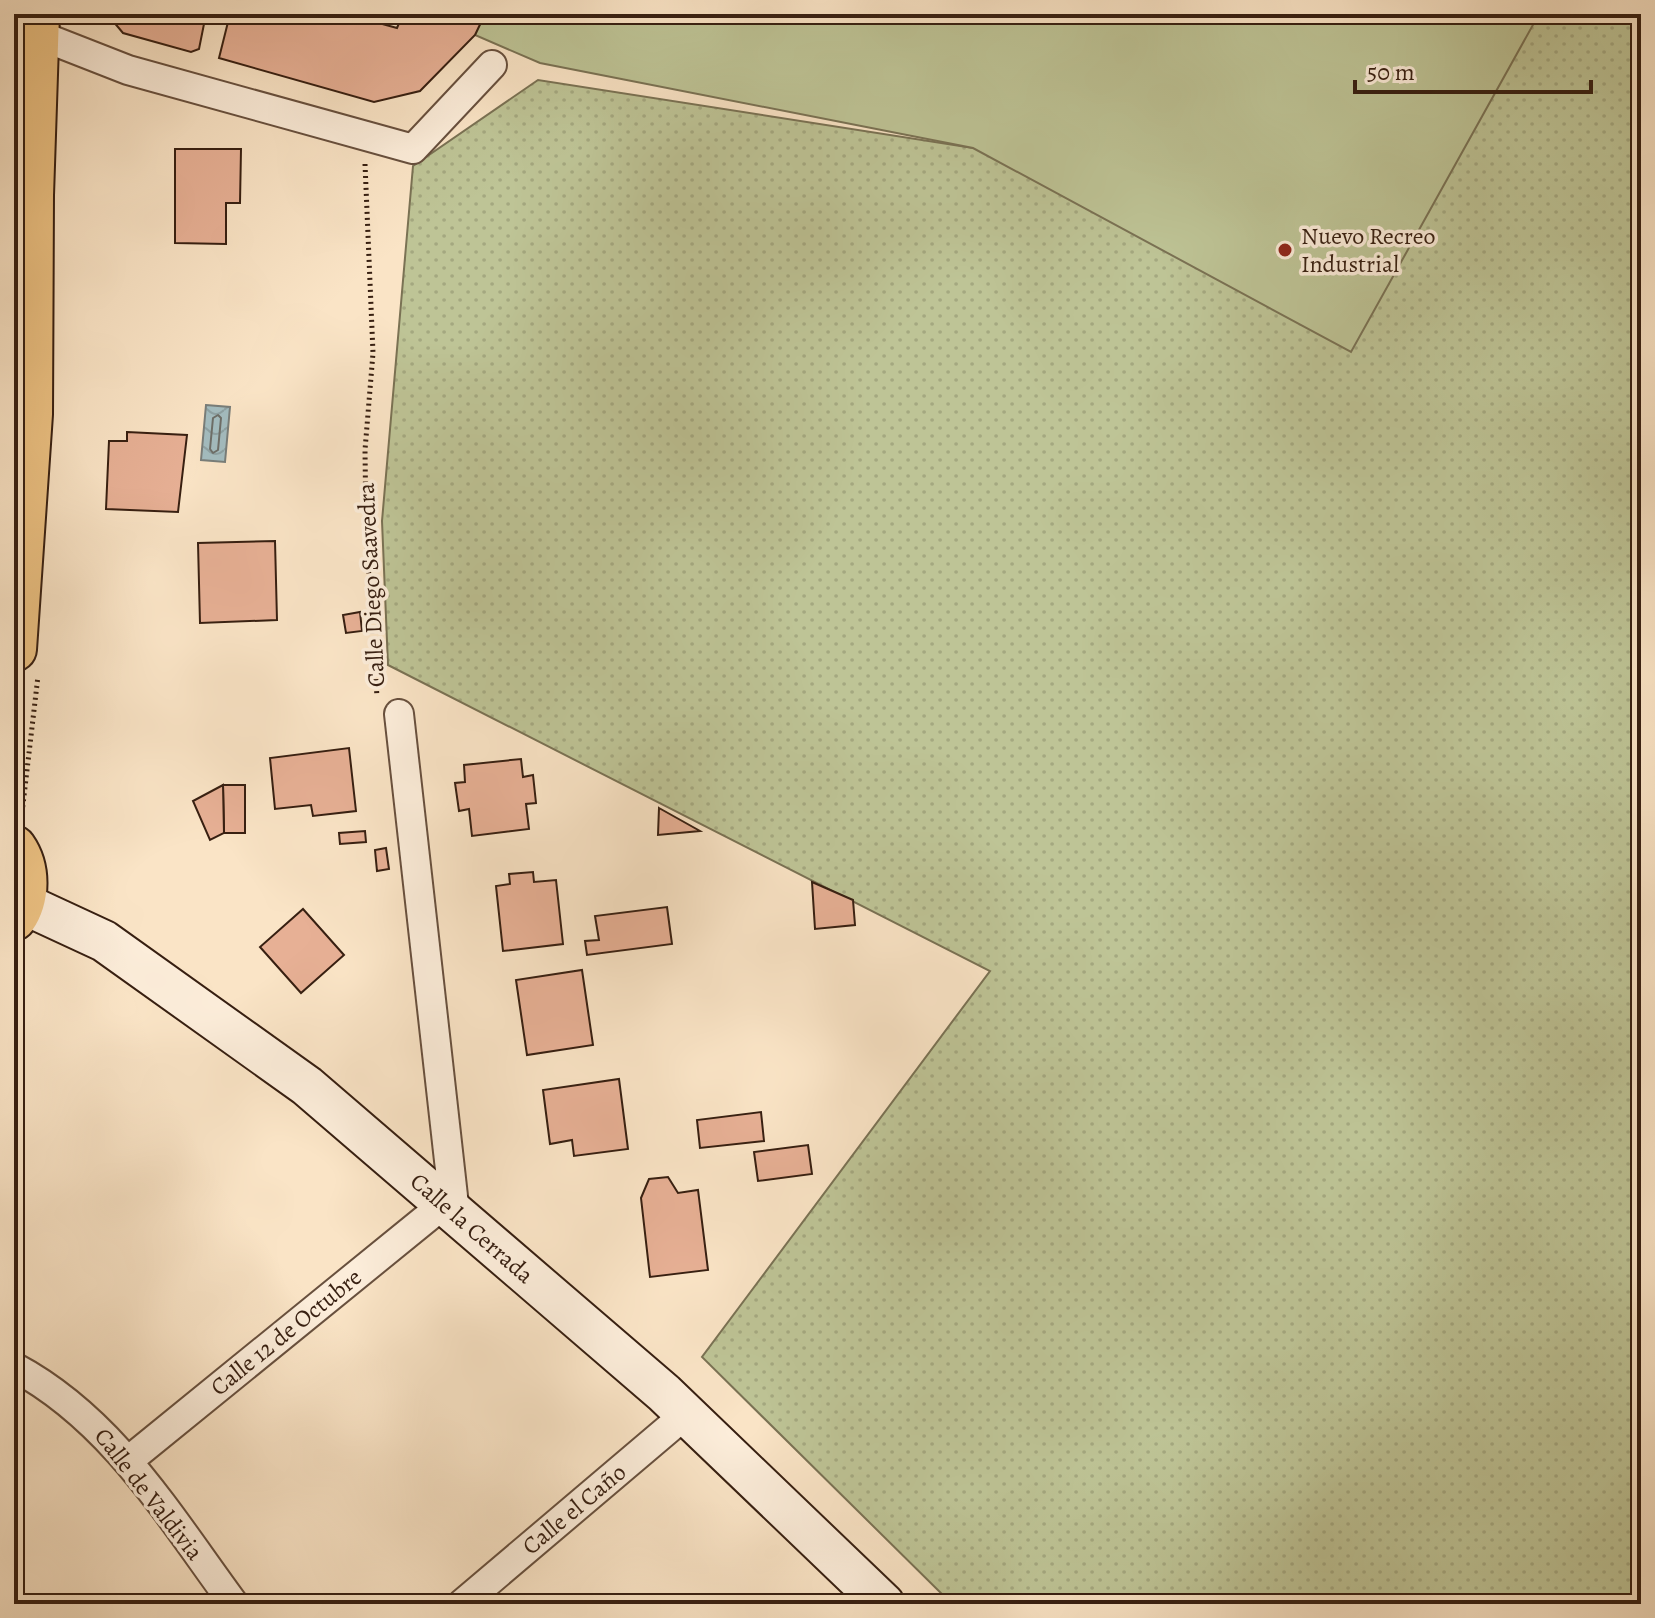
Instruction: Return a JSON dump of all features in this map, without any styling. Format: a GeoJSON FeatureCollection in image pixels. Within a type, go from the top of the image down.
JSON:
{"type":"FeatureCollection","features":[{"type":"Feature","properties":{"kind":"highway"},"geometry":{"type":"LineString","coordinates":[[14,649],[30,414],[30,46]]}},
{"type":"Feature","properties":{"kind":"highway"},"geometry":{"type":"LineString","coordinates":[[14,848],[25,874],[18,910]]}},
{"type":"Feature","properties":{"kind":"street"},"geometry":{"type":"LineString","coordinates":[[30,46],[365,133],[413,149],[492,65]]}},
{"type":"Feature","properties":{"kind":"street","name":"Calle Diego Saavedra"},"geometry":{"type":"LineString","coordinates":[[399,714],[450,1209]]}},
{"type":"Feature","properties":{"kind":"street","name":"Calle la Cerrada"},"geometry":{"type":"LineString","coordinates":[[18,910],[104,941],[307,1086],[686,1414],[884,1604]]}},
{"type":"Feature","properties":{"kind":"street","name":"Calle 12 de Octubre"},"geometry":{"type":"LineString","coordinates":[[128,1461],[450,1209]]}},
{"type":"Feature","properties":{"kind":"street","name":"Calle de Valdivia"},"geometry":{"type":"LineString","coordinates":[[14,1367],[46,1384],[82,1411],[128,1461],[234,1604]]}},
{"type":"Feature","properties":{"kind":"street","name":"Calle el Caño"},"geometry":{"type":"LineString","coordinates":[[462,1604],[686,1414]]}},
{"type":"Feature","properties":{"kind":"path","name":"Calle Diego Saavedra"},"geometry":{"type":"LineString","coordinates":[[365,133],[373,353],[365,450],[366,531],[377,699],[399,714]]}},
{"type":"Feature","properties":{"kind":"green space","name":"Nuevo Recreo Industrial"},"geometry":{"type":"Polygon","coordinates":[[[485,14],[1539,14],[1351,352],[973,148],[540,63],[475,35],[485,14]]]}},
{"type":"Feature","properties":{"kind":"green space"},"geometry":{"type":"Polygon","coordinates":[[[1538,14],[1641,14],[1641,1604],[952,1604],[702,1357],[990,971],[388,665],[382,521],[413,166],[538,80],[973,148],[1538,14]]]}},
{"type":"Feature","properties":{"kind":"water"},"geometry":{"type":"Polygon","coordinates":[[[206,405],[230,407],[225,462],[201,460],[206,405]]]}},
{"type":"Feature","properties":{"kind":"building"},"geometry":{"type":"Polygon","coordinates":[[[113,14],[206,14],[199,49],[191,52],[123,33],[112,20],[113,14]]]}},
{"type":"Feature","properties":{"kind":"building"},"geometry":{"type":"Polygon","coordinates":[[[230,14],[346,14],[397,28],[403,14],[485,14],[475,35],[420,91],[374,102],[219,58],[230,14]]]}},
{"type":"Feature","properties":{"kind":"building"},"geometry":{"type":"Polygon","coordinates":[[[175,149],[241,149],[240,203],[226,203],[226,244],[175,243],[175,149]]]}},
{"type":"Feature","properties":{"kind":"building"},"geometry":{"type":"Polygon","coordinates":[[[127,432],[187,435],[178,512],[106,509],[109,441],[127,441],[127,432]]]}},
{"type":"Feature","properties":{"kind":"building"},"geometry":{"type":"Polygon","coordinates":[[[275,541],[277,620],[200,623],[198,543],[275,541]]]}},
{"type":"Feature","properties":{"kind":"building"},"geometry":{"type":"Polygon","coordinates":[[[360,612],[362,631],[346,633],[343,615],[360,612]]]}},
{"type":"Feature","properties":{"kind":"building"},"geometry":{"type":"Polygon","coordinates":[[[349,748],[356,811],[313,816],[311,805],[275,809],[270,758],[349,748]]]}},
{"type":"Feature","properties":{"kind":"building"},"geometry":{"type":"Polygon","coordinates":[[[521,759],[523,777],[533,775],[536,803],[526,804],[529,829],[472,836],[469,809],[459,811],[455,783],[465,782],[464,765],[521,759]]]}},
{"type":"Feature","properties":{"kind":"building"},"geometry":{"type":"Polygon","coordinates":[[[223,785],[245,785],[245,833],[224,833],[223,785]]]}},
{"type":"Feature","properties":{"kind":"building"},"geometry":{"type":"Polygon","coordinates":[[[223,785],[224,833],[210,840],[193,801],[223,785]]]}},
{"type":"Feature","properties":{"kind":"building"},"geometry":{"type":"Polygon","coordinates":[[[659,808],[700,831],[658,835],[659,808]]]}},
{"type":"Feature","properties":{"kind":"building"},"geometry":{"type":"Polygon","coordinates":[[[365,831],[366,842],[340,844],[339,833],[365,831]]]}},
{"type":"Feature","properties":{"kind":"building"},"geometry":{"type":"Polygon","coordinates":[[[386,848],[389,869],[377,871],[375,850],[386,848]]]}},
{"type":"Feature","properties":{"kind":"building"},"geometry":{"type":"Polygon","coordinates":[[[533,872],[534,882],[556,880],[563,944],[503,951],[496,886],[510,884],[509,874],[533,872]]]}},
{"type":"Feature","properties":{"kind":"building"},"geometry":{"type":"Polygon","coordinates":[[[812,882],[853,900],[855,925],[815,929],[812,882]]]}},
{"type":"Feature","properties":{"kind":"building"},"geometry":{"type":"Polygon","coordinates":[[[667,907],[672,944],[587,955],[585,941],[599,940],[595,916],[667,907]]]}},
{"type":"Feature","properties":{"kind":"building"},"geometry":{"type":"Polygon","coordinates":[[[303,909],[344,955],[301,993],[260,947],[303,909]]]}},
{"type":"Feature","properties":{"kind":"building"},"geometry":{"type":"Polygon","coordinates":[[[582,970],[593,1045],[527,1055],[516,980],[582,970]]]}},
{"type":"Feature","properties":{"kind":"building"},"geometry":{"type":"Polygon","coordinates":[[[619,1079],[628,1149],[574,1156],[572,1140],[550,1144],[543,1090],[619,1079]]]}},
{"type":"Feature","properties":{"kind":"building"},"geometry":{"type":"Polygon","coordinates":[[[761,1112],[764,1141],[700,1148],[697,1120],[761,1112]]]}},
{"type":"Feature","properties":{"kind":"building"},"geometry":{"type":"Polygon","coordinates":[[[808,1145],[812,1174],[758,1181],[754,1152],[808,1145]]]}},
{"type":"Feature","properties":{"kind":"building"},"geometry":{"type":"Polygon","coordinates":[[[668,1177],[678,1193],[698,1190],[708,1270],[650,1277],[641,1198],[649,1179],[668,1177]]]}},
{"type":"Feature","properties":{"kind":"place","name":"Nuevo Recreo Industrial"},"geometry":{"type":"Point","coordinates":[1285,250]}}]}
